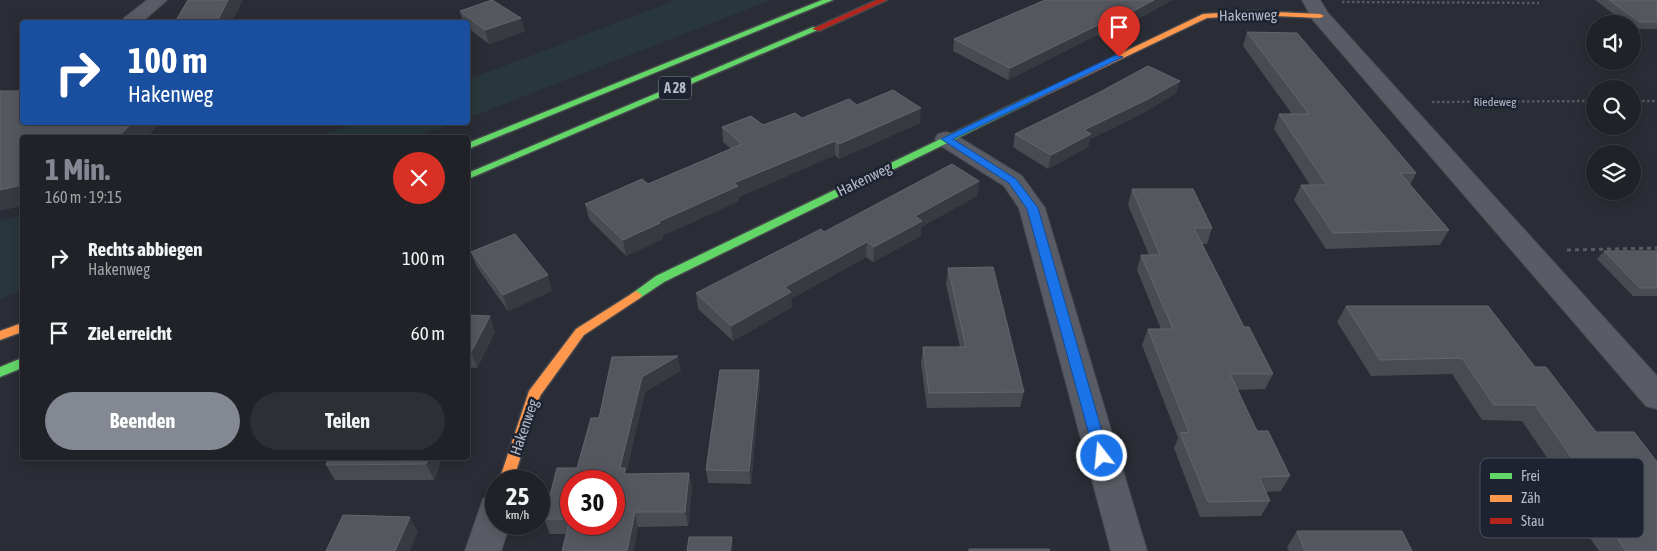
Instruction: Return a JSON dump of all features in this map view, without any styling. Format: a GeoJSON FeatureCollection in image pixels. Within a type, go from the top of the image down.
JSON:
{"type":"FeatureCollection","features":[{"type":"Feature","properties":{"kind":"main road","name":"A 28"},"geometry":{"type":"LineString","coordinates":[[470,145],[828,0]]}},
{"type":"Feature","properties":{"kind":"main road","name":"A 28"},"geometry":{"type":"LineString","coordinates":[[470,175],[883,0]]}},
{"type":"Feature","properties":{"kind":"main road","name":"Hakenweg"},"geometry":{"type":"LineString","coordinates":[[510,470],[534,394],[580,332],[660,279],[946,139],[1206,16],[1314,6]]}},
{"type":"Feature","properties":{"kind":"main road"},"geometry":{"type":"LineString","coordinates":[[0,336],[20,328]]}},
{"type":"Feature","properties":{"kind":"main road"},"geometry":{"type":"LineString","coordinates":[[0,372],[20,364]]}},
{"type":"Feature","properties":{"kind":"street"},"geometry":{"type":"LineString","coordinates":[[133,20],[158,0]]}},
{"type":"Feature","properties":{"kind":"street"},"geometry":{"type":"LineString","coordinates":[[1314,6],[1394,102],[1657,397]]}},
{"type":"Feature","properties":{"kind":"street"},"geometry":{"type":"LineString","coordinates":[[946,139],[1013,181],[1032,208],[1129,551]]}},
{"type":"Feature","properties":{"kind":"street"},"geometry":{"type":"LineString","coordinates":[[483,551],[488,535]]}},
{"type":"Feature","properties":{"kind":"path"},"geometry":{"type":"LineString","coordinates":[[1314,6],[1539,3]]}},
{"type":"Feature","properties":{"kind":"path"},"geometry":{"type":"LineString","coordinates":[[1641,101],[1657,101]]}},
{"type":"Feature","properties":{"kind":"path","name":"Riedeweg"},"geometry":{"type":"LineString","coordinates":[[1394,102],[1586,102]]}},
{"type":"Feature","properties":{"kind":"path"},"geometry":{"type":"LineString","coordinates":[[1526,250],[1657,248]]}},
{"type":"Feature","properties":{"kind":"shaded area"},"geometry":{"type":"Polygon","coordinates":[[[676,0],[771,0],[470,117],[470,79],[676,0]]]}},
{"type":"Feature","properties":{"kind":"shaded area"},"geometry":{"type":"Polygon","coordinates":[[[350,125],[449,125],[422,135],[323,135],[350,125]]]}},
{"type":"Feature","properties":{"kind":"shaded area"},"geometry":{"type":"Polygon","coordinates":[[[20,216],[20,291],[0,299],[0,221],[20,216]]]}},
{"type":"Feature","properties":{"kind":"building"},"geometry":{"type":"Polygon","coordinates":[[[188,0],[228,0],[218,20],[176,20],[188,0]]]}},
{"type":"Feature","properties":{"kind":"building"},"geometry":{"type":"Polygon","coordinates":[[[492,0],[521,18],[485,30],[460,11],[492,0]]]}},
{"type":"Feature","properties":{"kind":"building"},"geometry":{"type":"Polygon","coordinates":[[[1045,0],[1154,0],[1117,20],[1104,26],[1100,24],[1010,68],[954,39],[1045,0]]]}},
{"type":"Feature","properties":{"kind":"building"},"geometry":{"type":"Polygon","coordinates":[[[1609,0],[1657,0],[1657,22],[1641,22],[1641,15],[1630,15],[1609,0]]]}},
{"type":"Feature","properties":{"kind":"building"},"geometry":{"type":"Polygon","coordinates":[[[1247,32],[1297,33],[1416,173],[1400,173],[1449,230],[1333,233],[1301,185],[1327,185],[1279,114],[1309,114],[1247,32]]]}},
{"type":"Feature","properties":{"kind":"building"},"geometry":{"type":"Polygon","coordinates":[[[1148,66],[1180,81],[1084,130],[1091,134],[1051,155],[1015,134],[1098,93],[1148,66]]]}},
{"type":"Feature","properties":{"kind":"building"},"geometry":{"type":"Polygon","coordinates":[[[893,90],[921,108],[839,144],[835,141],[734,183],[738,186],[623,240],[585,204],[642,179],[648,184],[742,144],[722,127],[751,116],[763,125],[795,113],[802,118],[849,99],[857,105],[893,90]]]}},
{"type":"Feature","properties":{"kind":"building"},"geometry":{"type":"Polygon","coordinates":[[[0,91],[20,91],[20,125],[130,125],[120,135],[20,135],[20,185],[0,190],[0,91]]]}},
{"type":"Feature","properties":{"kind":"building"},"geometry":{"type":"Polygon","coordinates":[[[952,164],[979,181],[915,216],[922,221],[874,247],[867,242],[785,287],[791,292],[731,326],[696,293],[821,229],[824,232],[952,164]]]}},
{"type":"Feature","properties":{"kind":"building"},"geometry":{"type":"Polygon","coordinates":[[[1132,189],[1193,189],[1212,228],[1194,228],[1244,327],[1249,327],[1273,374],[1230,374],[1257,431],[1268,431],[1290,476],[1259,477],[1270,501],[1208,502],[1180,433],[1189,432],[1148,329],[1173,329],[1141,255],[1160,255],[1132,189]]]}},
{"type":"Feature","properties":{"kind":"building"},"geometry":{"type":"Polygon","coordinates":[[[515,234],[548,275],[503,295],[471,252],[515,234]]]}},
{"type":"Feature","properties":{"kind":"building"},"geometry":{"type":"Polygon","coordinates":[[[1604,251],[1657,251],[1657,288],[1640,288],[1604,251]]]}},
{"type":"Feature","properties":{"kind":"building"},"geometry":{"type":"Polygon","coordinates":[[[993,267],[1024,392],[929,393],[923,347],[966,347],[948,268],[993,267]]]}},
{"type":"Feature","properties":{"kind":"building"},"geometry":{"type":"Polygon","coordinates":[[[1346,306],[1488,306],[1535,367],[1546,367],[1596,432],[1634,432],[1657,462],[1657,551],[1626,551],[1617,538],[1644,538],[1644,458],[1572,458],[1535,405],[1494,405],[1462,358],[1380,360],[1346,306]]]}},
{"type":"Feature","properties":{"kind":"building"},"geometry":{"type":"Polygon","coordinates":[[[470,315],[490,316],[471,352],[470,315]]]}},
{"type":"Feature","properties":{"kind":"building"},"geometry":{"type":"Polygon","coordinates":[[[678,356],[642,377],[620,468],[625,468],[625,470],[560,470],[560,519],[550,519],[550,495],[557,468],[577,468],[591,418],[599,418],[612,357],[678,356]]]}},
{"type":"Feature","properties":{"kind":"building"},"geometry":{"type":"Polygon","coordinates":[[[720,370],[759,370],[749,471],[706,470],[720,370]]]}},
{"type":"Feature","properties":{"kind":"building"},"geometry":{"type":"Polygon","coordinates":[[[328,460],[428,460],[426,464],[326,465],[328,460]]]}},
{"type":"Feature","properties":{"kind":"building"},"geometry":{"type":"Polygon","coordinates":[[[689,473],[685,512],[635,512],[627,551],[562,551],[566,535],[625,535],[625,474],[689,473]]]}},
{"type":"Feature","properties":{"kind":"building"},"geometry":{"type":"Polygon","coordinates":[[[343,515],[410,517],[395,551],[326,551],[343,515]]]}},
{"type":"Feature","properties":{"kind":"building"},"geometry":{"type":"Polygon","coordinates":[[[1297,531],[1402,531],[1412,551],[1305,551],[1297,531]]]}},
{"type":"Feature","properties":{"kind":"building"},"geometry":{"type":"Polygon","coordinates":[[[689,537],[732,537],[730,551],[687,551],[689,537]]]}},
{"type":"Feature","properties":{"kind":"building"},"geometry":{"type":"Polygon","coordinates":[[[969,549],[1049,549],[1050,551],[969,551],[969,549]]]}},
{"type":"Feature","properties":{"kind":"traffic: fast"},"geometry":{"type":"LineString","coordinates":[[470,145],[829,0]]}},
{"type":"Feature","properties":{"kind":"traffic: fast"},"geometry":{"type":"LineString","coordinates":[[470,175],[816,29]]}},
{"type":"Feature","properties":{"kind":"traffic: fast"},"geometry":{"type":"LineString","coordinates":[[636,295],[660,279],[1030,99]]}},
{"type":"Feature","properties":{"kind":"traffic: fast"},"geometry":{"type":"LineString","coordinates":[[0,372],[20,364]]}},
{"type":"Feature","properties":{"kind":"traffic: slow"},"geometry":{"type":"LineString","coordinates":[[1030,99],[1206,16],[1254,13],[1320,16]]}},
{"type":"Feature","properties":{"kind":"traffic: slow"},"geometry":{"type":"LineString","coordinates":[[510,470],[534,394],[580,332],[636,295]]}},
{"type":"Feature","properties":{"kind":"traffic: slow"},"geometry":{"type":"LineString","coordinates":[[0,336],[20,328]]}},
{"type":"Feature","properties":{"kind":"traffic: jam"},"geometry":{"type":"LineString","coordinates":[[816,29],[883,0]]}},
{"type":"Feature","properties":{"kind":"route"},"geometry":{"type":"LineString","coordinates":[[1102,456],[1032,208],[1013,181],[946,139],[1119,57]]}}]}
